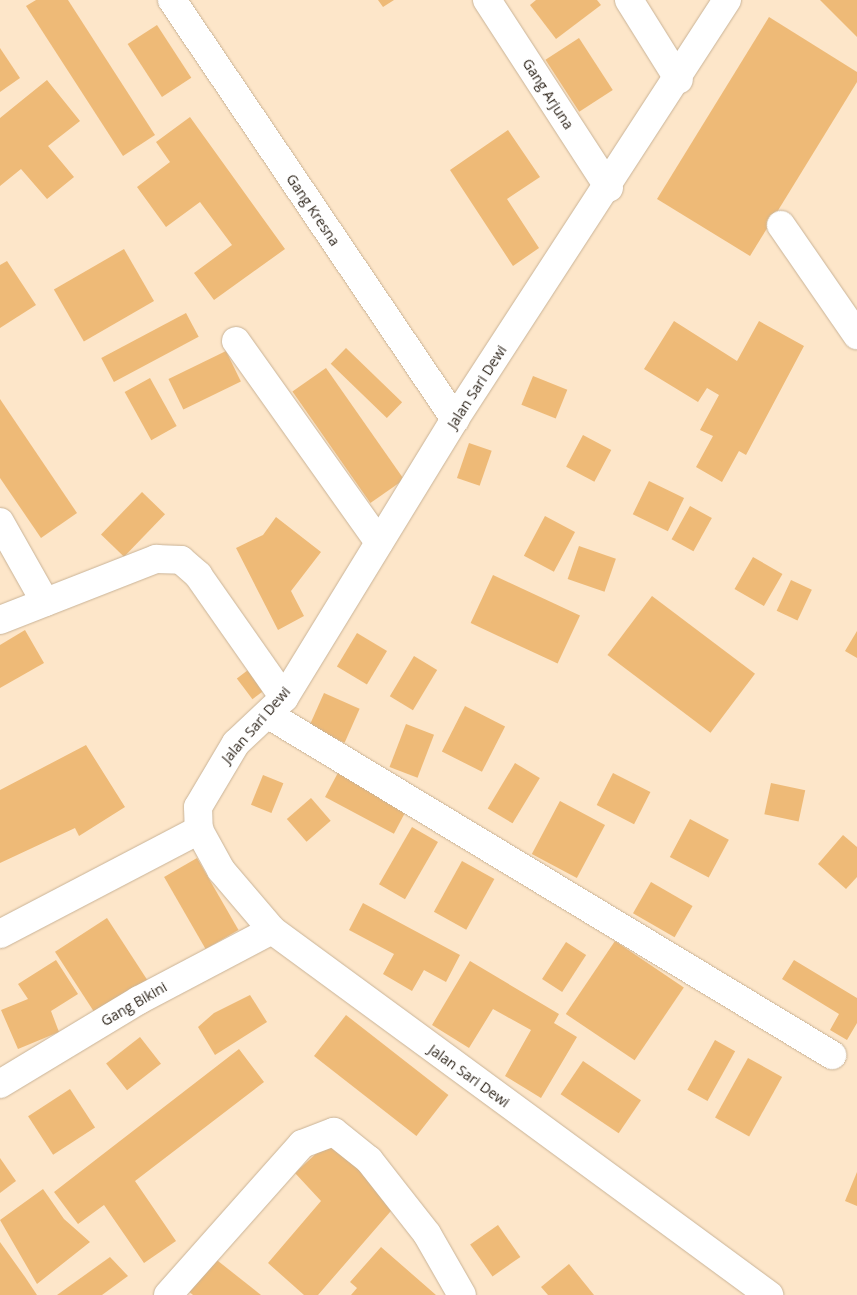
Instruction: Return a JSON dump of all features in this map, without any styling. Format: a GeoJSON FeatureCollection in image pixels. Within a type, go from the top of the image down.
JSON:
{"type":"FeatureCollection","features":[{"type":"Feature","properties":{"kind":"street","name":"Gang Kresna"},"geometry":{"type":"LineString","coordinates":[[172,0],[455,419]]}},
{"type":"Feature","properties":{"kind":"street","name":"Gang Arjuna"},"geometry":{"type":"LineString","coordinates":[[486,0],[609,188]]}},
{"type":"Feature","properties":{"kind":"street"},"geometry":{"type":"LineString","coordinates":[[629,0],[678,80]]}},
{"type":"Feature","properties":{"kind":"street","name":"Jalan Sari Dewi"},"geometry":{"type":"LineString","coordinates":[[727,0],[609,188],[455,419],[277,706],[236,743],[210,780],[198,807],[199,830],[221,870],[272,930],[769,1295]]}},
{"type":"Feature","properties":{"kind":"street"},"geometry":{"type":"LineString","coordinates":[[781,225],[857,335]]}},
{"type":"Feature","properties":{"kind":"street"},"geometry":{"type":"LineString","coordinates":[[236,341],[379,542]]}},
{"type":"Feature","properties":{"kind":"street"},"geometry":{"type":"LineString","coordinates":[[0,522],[45,602]]}},
{"type":"Feature","properties":{"kind":"street"},"geometry":{"type":"LineString","coordinates":[[0,620],[156,559],[181,560],[198,575],[277,706],[832,1056]]}},
{"type":"Feature","properties":{"kind":"street"},"geometry":{"type":"LineString","coordinates":[[0,934],[199,830]]}},
{"type":"Feature","properties":{"kind":"street","name":"Gang Bikini"},"geometry":{"type":"LineString","coordinates":[[0,1084],[139,1000],[272,930]]}},
{"type":"Feature","properties":{"kind":"street"},"geometry":{"type":"LineString","coordinates":[[168,1295],[302,1144],[334,1132],[350,1142],[375,1167],[427,1234],[462,1295]]}},
{"type":"Feature","properties":{"kind":"building"},"geometry":{"type":"Polygon","coordinates":[[[36,0],[68,0],[155,135],[123,156],[26,6],[36,0]]]}},
{"type":"Feature","properties":{"kind":"building"},"geometry":{"type":"Polygon","coordinates":[[[378,0],[394,0],[383,7],[378,0]]]}},
{"type":"Feature","properties":{"kind":"building"},"geometry":{"type":"Polygon","coordinates":[[[536,0],[597,0],[601,5],[556,39],[530,5],[536,0]]]}},
{"type":"Feature","properties":{"kind":"building"},"geometry":{"type":"Polygon","coordinates":[[[820,0],[857,0],[857,37],[820,0]]]}},
{"type":"Feature","properties":{"kind":"building"},"geometry":{"type":"Polygon","coordinates":[[[769,17],[857,72],[857,82],[750,256],[657,199],[769,17]]]}},
{"type":"Feature","properties":{"kind":"building"},"geometry":{"type":"Polygon","coordinates":[[[157,25],[191,78],[162,97],[128,44],[157,25]]]}},
{"type":"Feature","properties":{"kind":"building"},"geometry":{"type":"Polygon","coordinates":[[[579,38],[613,90],[579,112],[545,60],[579,38]]]}},
{"type":"Feature","properties":{"kind":"building"},"geometry":{"type":"Polygon","coordinates":[[[0,48],[20,78],[0,92],[0,48]]]}},
{"type":"Feature","properties":{"kind":"building"},"geometry":{"type":"Polygon","coordinates":[[[47,80],[80,121],[48,146],[74,177],[47,199],[21,169],[0,186],[0,118],[47,80]]]}},
{"type":"Feature","properties":{"kind":"building"},"geometry":{"type":"Polygon","coordinates":[[[190,117],[285,249],[214,300],[194,273],[232,245],[200,202],[166,227],[137,187],[170,162],[156,142],[190,117]]]}},
{"type":"Feature","properties":{"kind":"building"},"geometry":{"type":"Polygon","coordinates":[[[508,130],[540,177],[507,199],[539,248],[513,266],[450,170],[508,130]]]}},
{"type":"Feature","properties":{"kind":"building"},"geometry":{"type":"Polygon","coordinates":[[[124,249],[154,301],[84,341],[54,290],[124,249]]]}},
{"type":"Feature","properties":{"kind":"building"},"geometry":{"type":"Polygon","coordinates":[[[7,261],[36,305],[0,328],[0,265],[7,261]]]}},
{"type":"Feature","properties":{"kind":"building"},"geometry":{"type":"Polygon","coordinates":[[[186,313],[199,337],[114,382],[101,358],[186,313]]]}},
{"type":"Feature","properties":{"kind":"building"},"geometry":{"type":"Polygon","coordinates":[[[674,321],[737,361],[759,321],[804,346],[746,455],[739,451],[722,482],[696,467],[713,436],[700,430],[719,395],[707,388],[698,402],[644,369],[674,321]]]}},
{"type":"Feature","properties":{"kind":"building"},"geometry":{"type":"Polygon","coordinates":[[[346,348],[402,402],[387,418],[331,364],[346,348]]]}},
{"type":"Feature","properties":{"kind":"building"},"geometry":{"type":"Polygon","coordinates":[[[226,351],[241,382],[183,410],[168,379],[226,351]]]}},
{"type":"Feature","properties":{"kind":"building"},"geometry":{"type":"Polygon","coordinates":[[[326,368],[404,479],[370,503],[292,392],[326,368]]]}},
{"type":"Feature","properties":{"kind":"building"},"geometry":{"type":"Polygon","coordinates":[[[533,376],[567,390],[556,419],[521,405],[533,376]]]}},
{"type":"Feature","properties":{"kind":"building"},"geometry":{"type":"Polygon","coordinates":[[[150,378],[177,426],[151,440],[125,392],[150,378]]]}},
{"type":"Feature","properties":{"kind":"building"},"geometry":{"type":"Polygon","coordinates":[[[0,399],[77,513],[41,538],[0,478],[0,399]]]}},
{"type":"Feature","properties":{"kind":"building"},"geometry":{"type":"Polygon","coordinates":[[[583,435],[611,450],[594,482],[566,467],[583,435]]]}},
{"type":"Feature","properties":{"kind":"building"},"geometry":{"type":"Polygon","coordinates":[[[469,443],[492,451],[480,486],[457,478],[469,443]]]}},
{"type":"Feature","properties":{"kind":"building"},"geometry":{"type":"Polygon","coordinates":[[[649,481],[684,498],[668,531],[633,514],[649,481]]]}},
{"type":"Feature","properties":{"kind":"building"},"geometry":{"type":"Polygon","coordinates":[[[142,492],[165,514],[124,557],[101,534],[142,492]]]}},
{"type":"Feature","properties":{"kind":"building"},"geometry":{"type":"Polygon","coordinates":[[[690,506],[712,518],[693,551],[672,539],[690,506]]]}},
{"type":"Feature","properties":{"kind":"building"},"geometry":{"type":"Polygon","coordinates":[[[545,516],[575,532],[554,572],[524,556],[545,516]]]}},
{"type":"Feature","properties":{"kind":"building"},"geometry":{"type":"Polygon","coordinates":[[[276,517],[321,552],[291,591],[304,616],[278,630],[236,548],[263,535],[276,517]]]}},
{"type":"Feature","properties":{"kind":"building"},"geometry":{"type":"Polygon","coordinates":[[[579,546],[616,559],[604,592],[568,579],[579,546]]]}},
{"type":"Feature","properties":{"kind":"building"},"geometry":{"type":"Polygon","coordinates":[[[753,557],[782,574],[764,606],[734,589],[753,557]]]}},
{"type":"Feature","properties":{"kind":"building"},"geometry":{"type":"Polygon","coordinates":[[[493,575],[580,616],[558,664],[471,623],[493,575]]]}},
{"type":"Feature","properties":{"kind":"building"},"geometry":{"type":"Polygon","coordinates":[[[791,580],[812,590],[797,621],[777,611],[791,580]]]}},
{"type":"Feature","properties":{"kind":"building"},"geometry":{"type":"Polygon","coordinates":[[[652,596],[755,674],[710,733],[607,655],[652,596]]]}},
{"type":"Feature","properties":{"kind":"building"},"geometry":{"type":"Polygon","coordinates":[[[25,630],[44,663],[0,688],[0,645],[25,630]]]}},
{"type":"Feature","properties":{"kind":"building"},"geometry":{"type":"Polygon","coordinates":[[[857,631],[857,658],[845,651],[857,631]]]}},
{"type":"Feature","properties":{"kind":"building"},"geometry":{"type":"Polygon","coordinates":[[[357,633],[387,651],[367,684],[337,666],[357,633]]]}},
{"type":"Feature","properties":{"kind":"building"},"geometry":{"type":"Polygon","coordinates":[[[414,656],[437,670],[413,710],[390,696],[414,656]]]}},
{"type":"Feature","properties":{"kind":"building"},"geometry":{"type":"Polygon","coordinates":[[[248,670],[264,691],[252,699],[237,678],[248,670]]]}},
{"type":"Feature","properties":{"kind":"building"},"geometry":{"type":"Polygon","coordinates":[[[324,693],[360,709],[345,743],[309,727],[324,693]]]}},
{"type":"Feature","properties":{"kind":"building"},"geometry":{"type":"Polygon","coordinates":[[[465,706],[505,726],[482,772],[442,751],[465,706]]]}},
{"type":"Feature","properties":{"kind":"building"},"geometry":{"type":"Polygon","coordinates":[[[406,724],[434,735],[418,778],[390,767],[406,724]]]}},
{"type":"Feature","properties":{"kind":"building"},"geometry":{"type":"Polygon","coordinates":[[[86,745],[125,807],[79,836],[75,828],[0,863],[0,790],[86,745]]]}},
{"type":"Feature","properties":{"kind":"building"},"geometry":{"type":"Polygon","coordinates":[[[515,763],[540,778],[513,823],[488,808],[515,763]]]}},
{"type":"Feature","properties":{"kind":"building"},"geometry":{"type":"Polygon","coordinates":[[[341,767],[410,804],[394,834],[325,797],[341,767]]]}},
{"type":"Feature","properties":{"kind":"building"},"geometry":{"type":"Polygon","coordinates":[[[613,773],[650,792],[634,824],[597,805],[613,773]]]}},
{"type":"Feature","properties":{"kind":"building"},"geometry":{"type":"Polygon","coordinates":[[[263,775],[283,783],[271,813],[251,805],[263,775]]]}},
{"type":"Feature","properties":{"kind":"building"},"geometry":{"type":"Polygon","coordinates":[[[771,783],[805,790],[799,822],[764,814],[771,783]]]}},
{"type":"Feature","properties":{"kind":"building"},"geometry":{"type":"Polygon","coordinates":[[[311,798],[331,821],[307,842],[287,819],[311,798]]]}},
{"type":"Feature","properties":{"kind":"building"},"geometry":{"type":"Polygon","coordinates":[[[560,801],[605,825],[577,878],[532,854],[560,801]]]}},
{"type":"Feature","properties":{"kind":"building"},"geometry":{"type":"Polygon","coordinates":[[[690,819],[729,840],[709,878],[670,857],[690,819]]]}},
{"type":"Feature","properties":{"kind":"building"},"geometry":{"type":"Polygon","coordinates":[[[412,827],[438,842],[405,899],[379,884],[412,827]]]}},
{"type":"Feature","properties":{"kind":"building"},"geometry":{"type":"Polygon","coordinates":[[[843,835],[857,847],[857,877],[846,889],[818,864],[843,835]]]}},
{"type":"Feature","properties":{"kind":"building"},"geometry":{"type":"Polygon","coordinates":[[[197,858],[238,930],[206,949],[164,877],[197,858]]]}},
{"type":"Feature","properties":{"kind":"building"},"geometry":{"type":"Polygon","coordinates":[[[462,861],[494,879],[466,930],[434,912],[462,861]]]}},
{"type":"Feature","properties":{"kind":"building"},"geometry":{"type":"Polygon","coordinates":[[[651,882],[693,906],[675,937],[633,913],[651,882]]]}},
{"type":"Feature","properties":{"kind":"building"},"geometry":{"type":"Polygon","coordinates":[[[363,903],[460,955],[446,982],[424,970],[412,991],[383,974],[394,954],[349,930],[363,903]]]}},
{"type":"Feature","properties":{"kind":"building"},"geometry":{"type":"Polygon","coordinates":[[[107,918],[147,980],[95,1014],[55,952],[107,918]]]}},
{"type":"Feature","properties":{"kind":"building"},"geometry":{"type":"Polygon","coordinates":[[[615,941],[684,987],[635,1060],[566,1014],[615,941]]]}},
{"type":"Feature","properties":{"kind":"building"},"geometry":{"type":"Polygon","coordinates":[[[566,942],[586,955],[562,992],[542,979],[566,942]]]}},
{"type":"Feature","properties":{"kind":"building"},"geometry":{"type":"Polygon","coordinates":[[[56,960],[78,994],[51,1011],[59,1032],[18,1049],[1,1010],[28,999],[18,984],[56,960]]]}},
{"type":"Feature","properties":{"kind":"building"},"geometry":{"type":"Polygon","coordinates":[[[794,960],[857,998],[857,1023],[847,1040],[830,1030],[839,1014],[782,979],[794,960]]]}},
{"type":"Feature","properties":{"kind":"building"},"geometry":{"type":"Polygon","coordinates":[[[470,961],[559,1014],[554,1023],[577,1037],[541,1098],[505,1076],[531,1030],[493,1009],[469,1048],[432,1025],[470,961]]]}},
{"type":"Feature","properties":{"kind":"building"},"geometry":{"type":"Polygon","coordinates":[[[250,995],[267,1022],[215,1055],[198,1027],[214,1013],[250,995]]]}},
{"type":"Feature","properties":{"kind":"building"},"geometry":{"type":"Polygon","coordinates":[[[346,1015],[448,1095],[416,1136],[314,1056],[346,1015]]]}},
{"type":"Feature","properties":{"kind":"building"},"geometry":{"type":"Polygon","coordinates":[[[140,1037],[161,1064],[127,1090],[106,1063],[140,1037]]]}},
{"type":"Feature","properties":{"kind":"building"},"geometry":{"type":"Polygon","coordinates":[[[715,1040],[735,1051],[707,1101],[687,1090],[715,1040]]]}},
{"type":"Feature","properties":{"kind":"building"},"geometry":{"type":"Polygon","coordinates":[[[239,1049],[264,1082],[135,1181],[176,1241],[144,1263],[104,1205],[78,1224],[54,1192],[239,1049]]]}},
{"type":"Feature","properties":{"kind":"building"},"geometry":{"type":"Polygon","coordinates":[[[748,1058],[782,1077],[749,1136],[715,1117],[748,1058]]]}},
{"type":"Feature","properties":{"kind":"building"},"geometry":{"type":"Polygon","coordinates":[[[583,1061],[641,1100],[619,1133],[561,1094],[583,1061]]]}},
{"type":"Feature","properties":{"kind":"building"},"geometry":{"type":"Polygon","coordinates":[[[70,1089],[95,1128],[53,1155],[28,1116],[70,1089]]]}},
{"type":"Feature","properties":{"kind":"building"},"geometry":{"type":"Polygon","coordinates":[[[332,1139],[397,1204],[318,1295],[304,1295],[268,1263],[321,1201],[295,1173],[332,1139]]]}},
{"type":"Feature","properties":{"kind":"building"},"geometry":{"type":"Polygon","coordinates":[[[0,1158],[16,1181],[0,1193],[0,1158]]]}},
{"type":"Feature","properties":{"kind":"building"},"geometry":{"type":"Polygon","coordinates":[[[857,1172],[857,1206],[845,1201],[857,1172]]]}},
{"type":"Feature","properties":{"kind":"building"},"geometry":{"type":"Polygon","coordinates":[[[43,1189],[64,1219],[90,1242],[37,1284],[0,1220],[43,1189]]]}},
{"type":"Feature","properties":{"kind":"building"},"geometry":{"type":"Polygon","coordinates":[[[498,1225],[520,1257],[493,1276],[470,1245],[498,1225]]]}},
{"type":"Feature","properties":{"kind":"building"},"geometry":{"type":"Polygon","coordinates":[[[0,1242],[25,1277],[37,1295],[0,1295],[0,1242]]]}},
{"type":"Feature","properties":{"kind":"building"},"geometry":{"type":"Polygon","coordinates":[[[381,1247],[436,1295],[351,1295],[357,1288],[350,1282],[381,1247]]]}},
{"type":"Feature","properties":{"kind":"building"},"geometry":{"type":"Polygon","coordinates":[[[110,1257],[128,1276],[102,1295],[57,1295],[110,1257]]]}},
{"type":"Feature","properties":{"kind":"building"},"geometry":{"type":"Polygon","coordinates":[[[213,1257],[261,1295],[193,1295],[187,1290],[213,1257]]]}},
{"type":"Feature","properties":{"kind":"building"},"geometry":{"type":"Polygon","coordinates":[[[569,1264],[594,1295],[548,1295],[541,1287],[569,1264]]]}}]}
